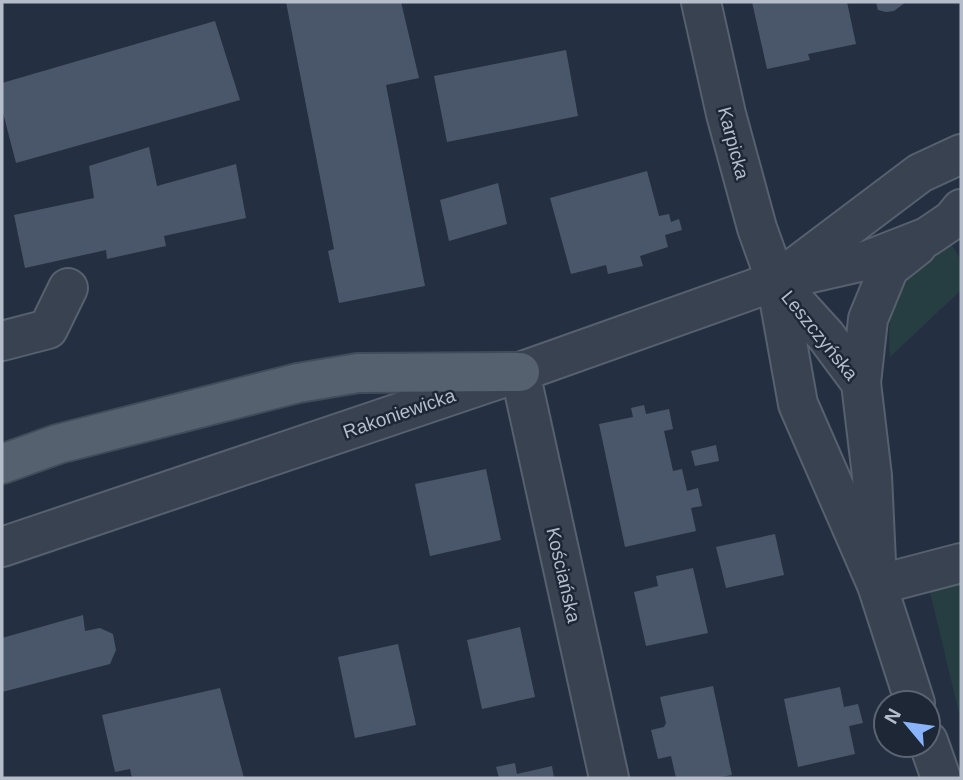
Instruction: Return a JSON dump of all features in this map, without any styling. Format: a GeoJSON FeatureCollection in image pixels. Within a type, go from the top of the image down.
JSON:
{"type":"FeatureCollection","features":[{"type":"Feature","properties":{"kind":"main road"},"geometry":{"type":"LineString","coordinates":[[2,464],[58,444],[298,383],[358,373],[520,372]]}},
{"type":"Feature","properties":{"kind":"street","name":"Karpicka"},"geometry":{"type":"LineString","coordinates":[[701,2],[726,114],[757,228],[776,281]]}},
{"type":"Feature","properties":{"kind":"street","name":"Rakoniewicka"},"geometry":{"type":"LineString","coordinates":[[776,281],[920,173],[961,154]]}},
{"type":"Feature","properties":{"kind":"street","name":"Rakoniewicka"},"geometry":{"type":"LineString","coordinates":[[8,547],[520,372],[776,281],[868,260],[927,237],[952,220],[961,209]]}},
{"type":"Feature","properties":{"kind":"street"},"geometry":{"type":"LineString","coordinates":[[861,383],[868,319],[890,268],[927,237]]}},
{"type":"Feature","properties":{"kind":"street","name":"Leszczyńska"},"geometry":{"type":"LineString","coordinates":[[776,281],[826,336],[861,383],[872,476],[877,585]]}},
{"type":"Feature","properties":{"kind":"street","name":"Leszczyńska"},"geometry":{"type":"LineString","coordinates":[[776,281],[798,404],[877,585],[910,689]]}},
{"type":"Feature","properties":{"kind":"street"},"geometry":{"type":"LineString","coordinates":[[2,341],[48,328],[68,288]]}},
{"type":"Feature","properties":{"kind":"street","name":"Kościańska"},"geometry":{"type":"LineString","coordinates":[[520,372],[609,778]]}},
{"type":"Feature","properties":{"kind":"street"},"geometry":{"type":"LineString","coordinates":[[877,585],[961,563]]}},
{"type":"Feature","properties":{"kind":"street"},"geometry":{"type":"LineString","coordinates":[[934,759],[941,778]]}},
{"type":"Feature","properties":{"kind":"green space"},"geometry":{"type":"Polygon","coordinates":[[[951,244],[961,260],[961,290],[890,357],[891,318],[900,290],[920,267],[951,244]]]}},
{"type":"Feature","properties":{"kind":"green space"},"geometry":{"type":"Polygon","coordinates":[[[961,583],[961,721],[930,592],[961,583]]]}},
{"type":"Feature","properties":{"kind":"building"},"geometry":{"type":"Polygon","coordinates":[[[286,2],[401,2],[419,78],[386,85],[425,286],[339,303],[328,251],[334,249],[286,2]]]}},
{"type":"Feature","properties":{"kind":"building"},"geometry":{"type":"Polygon","coordinates":[[[752,2],[847,2],[856,44],[808,54],[810,60],[767,69],[752,2]]]}},
{"type":"Feature","properties":{"kind":"building"},"geometry":{"type":"Polygon","coordinates":[[[876,2],[906,2],[894,11],[886,12],[878,10],[876,2]]]}},
{"type":"Feature","properties":{"kind":"building"},"geometry":{"type":"Polygon","coordinates":[[[215,21],[240,100],[16,163],[2,109],[2,83],[215,21]]]}},
{"type":"Feature","properties":{"kind":"building"},"geometry":{"type":"Polygon","coordinates":[[[566,50],[578,116],[447,142],[434,76],[566,50]]]}},
{"type":"Feature","properties":{"kind":"building"},"geometry":{"type":"Polygon","coordinates":[[[149,147],[157,186],[236,164],[246,218],[164,236],[166,246],[107,259],[106,250],[25,268],[14,215],[94,198],[89,166],[149,147]]]}},
{"type":"Feature","properties":{"kind":"building"},"geometry":{"type":"Polygon","coordinates":[[[647,171],[659,216],[669,214],[671,222],[679,219],[682,230],[665,235],[668,247],[640,256],[643,266],[608,274],[606,265],[571,274],[550,198],[647,171]]]}},
{"type":"Feature","properties":{"kind":"building"},"geometry":{"type":"Polygon","coordinates":[[[498,183],[507,224],[449,241],[440,200],[498,183]]]}},
{"type":"Feature","properties":{"kind":"building"},"geometry":{"type":"Polygon","coordinates":[[[644,405],[646,414],[669,409],[673,429],[664,431],[673,471],[682,469],[687,491],[698,488],[702,506],[691,508],[696,531],[625,547],[599,424],[633,417],[631,408],[644,405]]]}},
{"type":"Feature","properties":{"kind":"building"},"geometry":{"type":"Polygon","coordinates":[[[716,445],[719,461],[695,466],[691,451],[716,445]]]}},
{"type":"Feature","properties":{"kind":"building"},"geometry":{"type":"Polygon","coordinates":[[[486,469],[501,540],[430,556],[415,484],[486,469]]]}},
{"type":"Feature","properties":{"kind":"building"},"geometry":{"type":"Polygon","coordinates":[[[775,534],[784,575],[726,588],[716,547],[775,534]]]}},
{"type":"Feature","properties":{"kind":"building"},"geometry":{"type":"Polygon","coordinates":[[[693,568],[708,633],[646,646],[634,592],[658,586],[656,576],[693,568]]]}},
{"type":"Feature","properties":{"kind":"building"},"geometry":{"type":"Polygon","coordinates":[[[83,615],[85,631],[100,628],[113,634],[116,650],[110,664],[2,692],[2,638],[83,615]]]}},
{"type":"Feature","properties":{"kind":"building"},"geometry":{"type":"Polygon","coordinates":[[[520,627],[535,697],[482,709],[467,640],[520,627]]]}},
{"type":"Feature","properties":{"kind":"building"},"geometry":{"type":"Polygon","coordinates":[[[398,644],[416,725],[355,738],[338,657],[398,644]]]}},
{"type":"Feature","properties":{"kind":"building"},"geometry":{"type":"Polygon","coordinates":[[[713,686],[732,775],[676,778],[671,756],[658,759],[651,730],[664,727],[666,723],[660,697],[713,686]]]}},
{"type":"Feature","properties":{"kind":"building"},"geometry":{"type":"Polygon","coordinates":[[[840,687],[844,707],[858,704],[863,723],[849,726],[855,754],[798,767],[784,699],[840,687]]]}},
{"type":"Feature","properties":{"kind":"building"},"geometry":{"type":"Polygon","coordinates":[[[220,688],[244,778],[132,778],[130,769],[115,772],[102,715],[220,688]]]}},
{"type":"Feature","properties":{"kind":"building"},"geometry":{"type":"Polygon","coordinates":[[[515,763],[517,774],[552,766],[554,778],[499,778],[496,767],[515,763]]]}}]}
